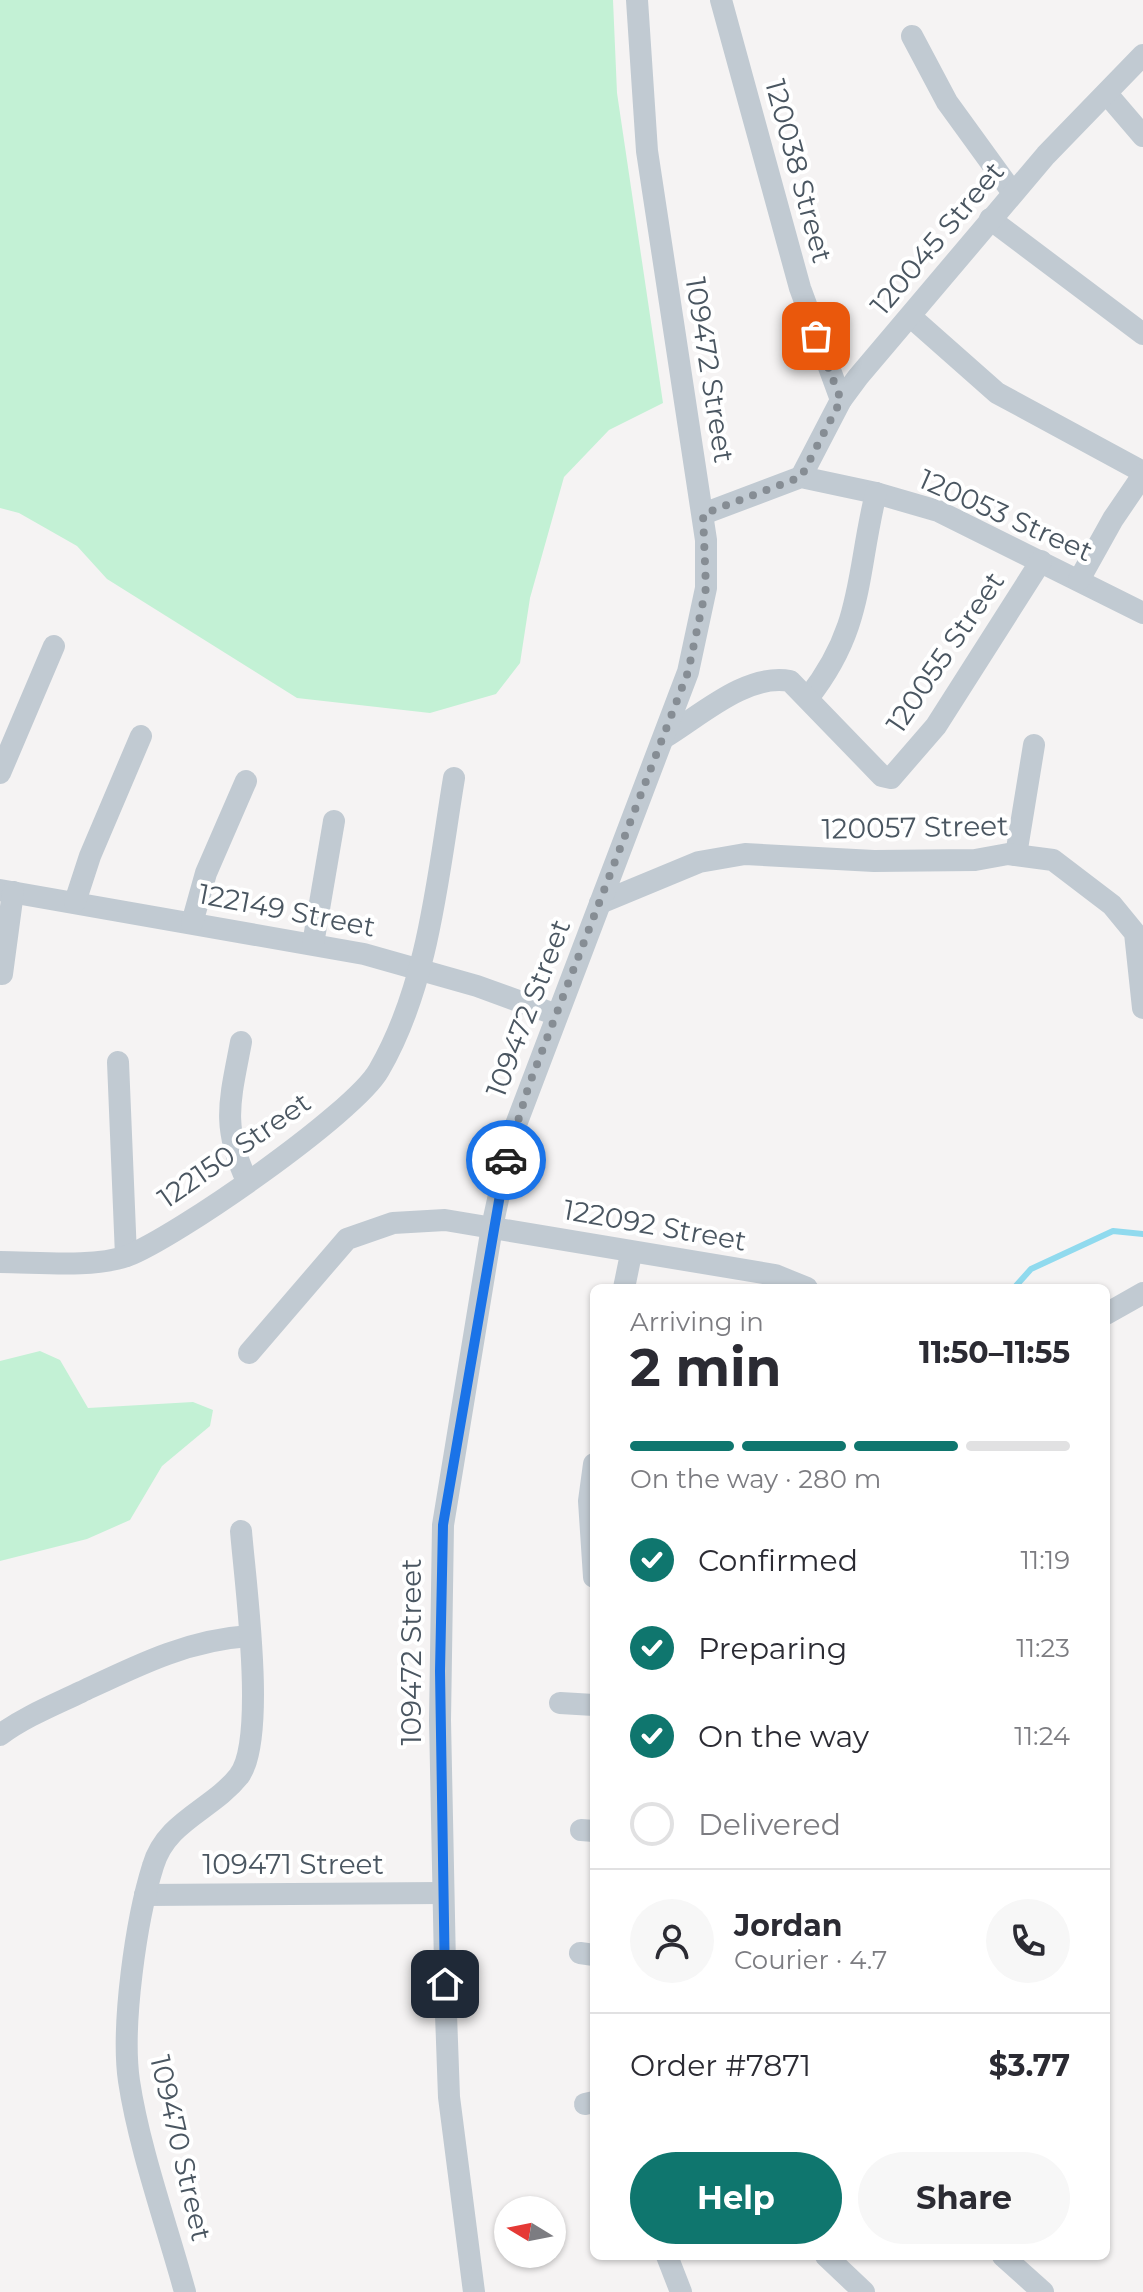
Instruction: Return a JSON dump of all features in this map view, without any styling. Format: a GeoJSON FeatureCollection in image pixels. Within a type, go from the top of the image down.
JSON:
{"type":"FeatureCollection","features":[{"type":"Feature","properties":{"kind":"street","name":"109472 Street"},"geometry":{"type":"LineString","coordinates":[[474,2292],[449,2097],[442,1893],[443,1525],[492,1227],[512,1135],[665,737],[688,672],[706,588],[703,514],[647,151],[637,0]]}},
{"type":"Feature","properties":{"kind":"street","name":"120038 Street"},"geometry":{"type":"LineString","coordinates":[[721,0],[796,276],[841,400]]}},
{"type":"Feature","properties":{"kind":"street"},"geometry":{"type":"LineString","coordinates":[[912,36],[947,102],[1013,193]]}},
{"type":"Feature","properties":{"kind":"street","name":"120045 Street"},"geometry":{"type":"LineString","coordinates":[[801,477],[841,400],[990,219],[1143,55]]}},
{"type":"Feature","properties":{"kind":"street"},"geometry":{"type":"LineString","coordinates":[[1107,94],[1143,136]]}},
{"type":"Feature","properties":{"kind":"street"},"geometry":{"type":"LineString","coordinates":[[990,219],[1143,334]]}},
{"type":"Feature","properties":{"kind":"street"},"geometry":{"type":"LineString","coordinates":[[911,317],[997,393],[1143,474],[1113,519],[1079,580]]}},
{"type":"Feature","properties":{"kind":"street"},"geometry":{"type":"LineString","coordinates":[[703,514],[801,477]]}},
{"type":"Feature","properties":{"kind":"street","name":"120053 Street"},"geometry":{"type":"LineString","coordinates":[[801,477],[876,493],[938,511],[1143,613]]}},
{"type":"Feature","properties":{"kind":"street"},"geometry":{"type":"LineString","coordinates":[[808,698],[837,660],[852,620],[876,493]]}},
{"type":"Feature","properties":{"kind":"street","name":"120055 Street"},"geometry":{"type":"LineString","coordinates":[[896,775],[936,726],[1041,561]]}},
{"type":"Feature","properties":{"kind":"street"},"geometry":{"type":"LineString","coordinates":[[0,773],[54,646]]}},
{"type":"Feature","properties":{"kind":"street","name":"120057 Street"},"geometry":{"type":"LineString","coordinates":[[665,737],[734,694],[758,684],[790,681],[882,776],[891,778],[896,775]]}},
{"type":"Feature","properties":{"kind":"street"},"geometry":{"type":"LineString","coordinates":[[75,902],[90,856],[141,736]]}},
{"type":"Feature","properties":{"kind":"street"},"geometry":{"type":"LineString","coordinates":[[1016,855],[1034,745]]}},
{"type":"Feature","properties":{"kind":"street","name":"122150 Street"},"geometry":{"type":"LineString","coordinates":[[0,1262],[83,1261],[126,1256],[162,1238],[247,1181],[362,1095],[393,1041],[419,968],[454,778]]}},
{"type":"Feature","properties":{"kind":"street"},"geometry":{"type":"LineString","coordinates":[[192,923],[206,873],[246,781]]}},
{"type":"Feature","properties":{"kind":"street"},"geometry":{"type":"LineString","coordinates":[[313,944],[334,821]]}},
{"type":"Feature","properties":{"kind":"street","name":"120057 Street"},"geometry":{"type":"LineString","coordinates":[[600,903],[699,862],[745,854],[923,862],[1016,855],[1053,860],[1139,927],[1143,1008]]}},
{"type":"Feature","properties":{"kind":"street"},"geometry":{"type":"LineString","coordinates":[[2,974],[6,891]]}},
{"type":"Feature","properties":{"kind":"street","name":"122149 Street"},"geometry":{"type":"LineString","coordinates":[[6,891],[313,944],[419,968],[557,1015]]}},
{"type":"Feature","properties":{"kind":"street"},"geometry":{"type":"LineString","coordinates":[[241,1042],[229,1127],[232,1150],[247,1181]]}},
{"type":"Feature","properties":{"kind":"street"},"geometry":{"type":"LineString","coordinates":[[118,1062],[126,1256]]}},
{"type":"Feature","properties":{"kind":"street","name":"122092 Street"},"geometry":{"type":"LineString","coordinates":[[249,1353],[347,1239],[393,1223],[445,1220],[492,1227],[631,1254],[775,1275],[797,1284]]}},
{"type":"Feature","properties":{"kind":"street"},"geometry":{"type":"LineString","coordinates":[[625,1284],[631,1254]]}},
{"type":"Feature","properties":{"kind":"street"},"geometry":{"type":"LineString","coordinates":[[1110,1312],[1143,1293]]}},
{"type":"Feature","properties":{"kind":"street"},"geometry":{"type":"LineString","coordinates":[[590,1494],[590,1516]]}},
{"type":"Feature","properties":{"kind":"street","name":"109470 Street"},"geometry":{"type":"LineString","coordinates":[[185,2292],[129,2080],[130,1999],[145,1895],[161,1844],[186,1819],[232,1784],[246,1766],[252,1733],[241,1531]]}},
{"type":"Feature","properties":{"kind":"street"},"geometry":{"type":"LineString","coordinates":[[0,1735],[64,1700],[167,1653],[199,1643],[249,1636]]}},
{"type":"Feature","properties":{"kind":"street"},"geometry":{"type":"LineString","coordinates":[[560,1703],[590,1705]]}},
{"type":"Feature","properties":{"kind":"street","name":"109471 Street"},"geometry":{"type":"LineString","coordinates":[[145,1895],[442,1893]]}},
{"type":"Feature","properties":{"kind":"street"},"geometry":{"type":"LineString","coordinates":[[669,2260],[681,2292]]}},
{"type":"Feature","properties":{"kind":"street"},"geometry":{"type":"LineString","coordinates":[[830,2260],[864,2292]]}},
{"type":"Feature","properties":{"kind":"street"},"geometry":{"type":"LineString","coordinates":[[1007,2260],[1043,2292]]}},
{"type":"Feature","properties":{"kind":"green space"},"geometry":{"type":"Polygon","coordinates":[[[0,0],[613,0],[617,93],[663,403],[609,430],[564,477],[530,598],[520,663],[496,694],[430,713],[297,698],[107,579],[77,546],[19,513],[0,508],[0,0]]]}},
{"type":"Feature","properties":{"kind":"green space"},"geometry":{"type":"Polygon","coordinates":[[[40,1351],[60,1360],[88,1408],[193,1402],[213,1410],[210,1426],[162,1466],[130,1520],[87,1539],[0,1561],[0,1361],[40,1351]]]}},
{"type":"Feature","properties":{"kind":"waterway"},"geometry":{"type":"LineString","coordinates":[[1018,1284],[1031,1269],[1113,1231],[1143,1234]]}},
{"type":"Feature","properties":{"kind":"way so far"},"geometry":{"type":"LineString","coordinates":[[506,1160],[529,1085],[688,672],[706,588],[703,514],[785,480],[801,477],[841,400],[816,336]]}},
{"type":"Feature","properties":{"kind":"route"},"geometry":{"type":"LineString","coordinates":[[445,1984],[440,1671],[443,1525],[492,1227],[506,1160]]}}]}
